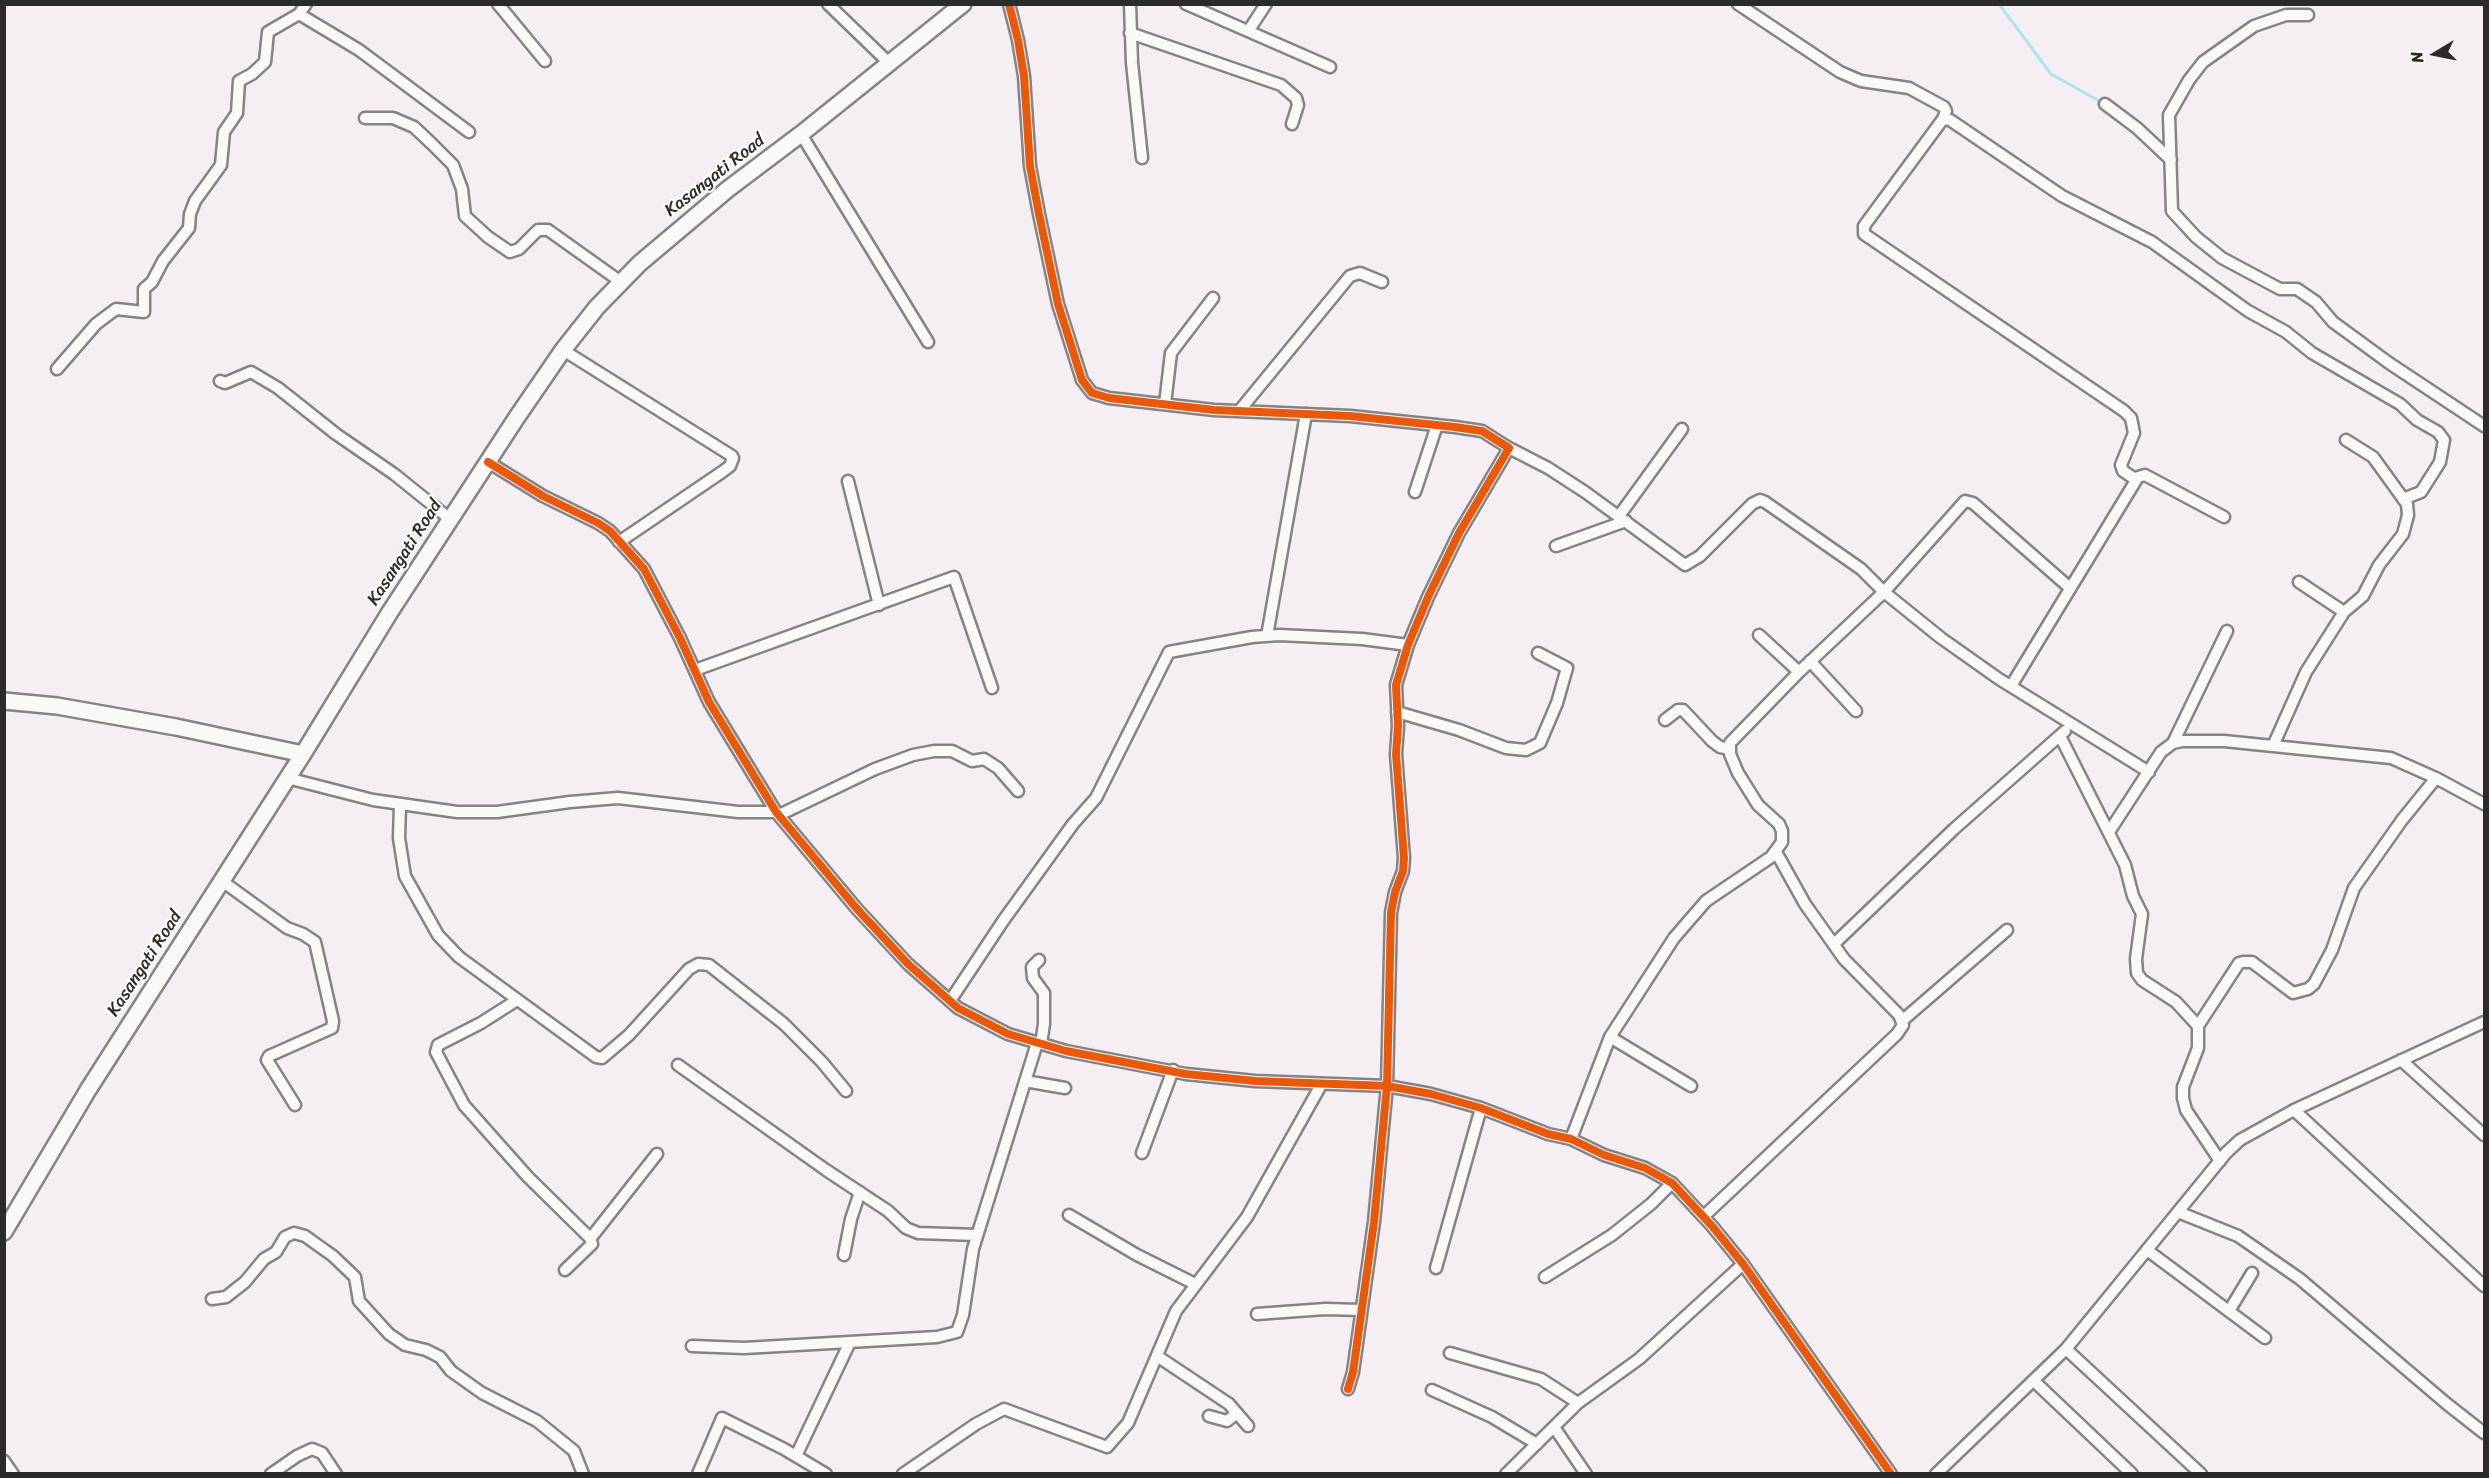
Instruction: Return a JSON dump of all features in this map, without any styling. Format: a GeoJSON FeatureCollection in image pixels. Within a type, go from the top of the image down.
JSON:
{"type":"FeatureCollection","features":[{"type":"Feature","properties":{"kind":"street"},"geometry":{"type":"LineString","coordinates":[[498,4],[545,61]]}},
{"type":"Feature","properties":{"kind":"street"},"geometry":{"type":"LineString","coordinates":[[828,4],[889,63]]}},
{"type":"Feature","properties":{"kind":"street","name":"Kasangati Road"},"geometry":{"type":"LineString","coordinates":[[4,1232],[88,1090],[288,778],[390,612],[563,350],[597,307],[640,262],[712,202],[963,4]]}},
{"type":"Feature","properties":{"kind":"street"},"geometry":{"type":"LineString","coordinates":[[1009,4],[1024,76],[1030,166],[1058,304],[1082,380],[1092,393],[1109,398],[1214,411],[1240,410],[1350,416],[1482,431],[1548,468],[1622,519],[1680,563],[1688,565],[1752,504],[1760,500],[1861,569],[1884,592],[1941,638],[2011,686],[2149,772]]}},
{"type":"Feature","properties":{"kind":"street"},"geometry":{"type":"LineString","coordinates":[[1130,4],[1130,33],[1142,158]]}},
{"type":"Feature","properties":{"kind":"street"},"geometry":{"type":"LineString","coordinates":[[1186,4],[1330,67]]}},
{"type":"Feature","properties":{"kind":"street"},"geometry":{"type":"LineString","coordinates":[[1249,30],[1266,4]]}},
{"type":"Feature","properties":{"kind":"street"},"geometry":{"type":"LineString","coordinates":[[1738,4],[1840,72],[1861,81],[1909,88],[1942,104],[1946,111],[1943,118],[1864,226],[1864,234],[2124,411],[2131,418],[2134,433],[2121,465],[2123,471],[2135,479]]}},
{"type":"Feature","properties":{"kind":"street"},"geometry":{"type":"LineString","coordinates":[[57,369],[96,324],[116,309],[144,312],[144,289],[152,282],[163,261],[189,228],[190,214],[195,201],[221,165],[224,132],[231,125],[237,113],[239,81],[252,74],[265,62],[268,32],[302,9],[469,132]]}},
{"type":"Feature","properties":{"kind":"street"},"geometry":{"type":"LineString","coordinates":[[2308,15],[2286,15],[2254,26],[2203,62],[2189,80],[2169,115],[2172,211],[2196,237],[2222,258],[2280,288],[2297,289],[2316,302],[2333,322],[2351,332],[2390,363],[2484,426]]}},
{"type":"Feature","properties":{"kind":"street"},"geometry":{"type":"LineString","coordinates":[[1130,33],[1281,85],[1296,98],[1298,105],[1292,124]]}},
{"type":"Feature","properties":{"kind":"street"},"geometry":{"type":"LineString","coordinates":[[2105,104],[2137,128],[2170,160]]}},
{"type":"Feature","properties":{"kind":"street"},"geometry":{"type":"LineString","coordinates":[[365,118],[393,118],[414,127],[453,165],[462,189],[465,216],[488,237],[510,252],[519,249],[538,230],[548,230],[621,282]]}},
{"type":"Feature","properties":{"kind":"street"},"geometry":{"type":"LineString","coordinates":[[1943,118],[1950,120],[2062,196],[2152,242],[2248,310],[2286,332],[2312,354],[2400,404],[2417,420],[2438,432],[2444,440],[2440,462],[2421,492],[2403,499]]}},
{"type":"Feature","properties":{"kind":"street"},"geometry":{"type":"LineString","coordinates":[[801,134],[928,342]]}},
{"type":"Feature","properties":{"kind":"street"},"geometry":{"type":"LineString","coordinates":[[1240,410],[1350,276],[1360,273],[1382,282]]}},
{"type":"Feature","properties":{"kind":"street"},"geometry":{"type":"LineString","coordinates":[[1165,404],[1171,353],[1213,298]]}},
{"type":"Feature","properties":{"kind":"street"},"geometry":{"type":"LineString","coordinates":[[563,350],[733,458],[730,466],[722,472],[619,542]]}},
{"type":"Feature","properties":{"kind":"street"},"geometry":{"type":"LineString","coordinates":[[220,381],[225,383],[250,372],[278,388],[336,434],[394,474],[450,519]]}},
{"type":"Feature","properties":{"kind":"street"},"geometry":{"type":"LineString","coordinates":[[1267,636],[1306,414]]}},
{"type":"Feature","properties":{"kind":"street"},"geometry":{"type":"LineString","coordinates":[[1415,492],[1437,425]]}},
{"type":"Feature","properties":{"kind":"street"},"geometry":{"type":"LineString","coordinates":[[1556,546],[1622,519],[1682,429]]}},
{"type":"Feature","properties":{"kind":"street"},"geometry":{"type":"LineString","coordinates":[[2273,746],[2306,672],[2344,612],[2362,596],[2375,577],[2379,565],[2403,534],[2408,515],[2407,504],[2373,457],[2346,440]]}},
{"type":"Feature","properties":{"kind":"street"},"geometry":{"type":"LineString","coordinates":[[1348,1389],[1353,1372],[1374,1222],[1387,1086],[1391,913],[1395,892],[1403,871],[1404,858],[1396,754],[1396,685],[1408,645],[1428,597],[1459,534],[1509,448]]}},
{"type":"Feature","properties":{"kind":"street"},"geometry":{"type":"LineString","coordinates":[[488,462],[543,496],[598,523],[644,569],[709,702],[777,814],[857,909],[908,964],[958,1008],[1008,1034],[1066,1051],[1186,1074],[1321,1085],[1387,1086],[1431,1094],[1481,1108],[1548,1134],[1571,1139],[1604,1155],[1645,1168],[1672,1183],[1704,1216],[1743,1264],[1891,1473]]}},
{"type":"Feature","properties":{"kind":"street"},"geometry":{"type":"LineString","coordinates":[[2011,686],[2135,479],[2145,475],[2224,517]]}},
{"type":"Feature","properties":{"kind":"street"},"geometry":{"type":"LineString","coordinates":[[848,481],[879,605]]}},
{"type":"Feature","properties":{"kind":"street"},"geometry":{"type":"LineString","coordinates":[[1571,1139],[1610,1037],[1674,938],[1706,902],[1776,852],[1782,842],[1782,831],[1779,824],[1758,805],[1738,773],[1729,749],[1730,743],[1810,661],[1884,592],[1965,501],[1973,503],[2070,588]]}},
{"type":"Feature","properties":{"kind":"street"},"geometry":{"type":"LineString","coordinates":[[695,670],[954,577],[992,688]]}},
{"type":"Feature","properties":{"kind":"street"},"geometry":{"type":"LineString","coordinates":[[2299,582],[2344,612]]}},
{"type":"Feature","properties":{"kind":"street"},"geometry":{"type":"LineString","coordinates":[[2173,743],[2227,631]]}},
{"type":"Feature","properties":{"kind":"street"},"geometry":{"type":"LineString","coordinates":[[950,1001],[1003,921],[1073,824],[1096,798],[1169,652],[1267,636],[1303,635],[1408,645]]}},
{"type":"Feature","properties":{"kind":"street"},"geometry":{"type":"LineString","coordinates":[[1759,635],[1799,672]]}},
{"type":"Feature","properties":{"kind":"street"},"geometry":{"type":"LineString","coordinates":[[1397,712],[1460,730],[1506,748],[1526,750],[1540,743],[1557,704],[1567,668],[1538,653]]}},
{"type":"Feature","properties":{"kind":"street"},"geometry":{"type":"LineString","coordinates":[[1810,661],[1856,711]]}},
{"type":"Feature","properties":{"kind":"street"},"geometry":{"type":"LineString","coordinates":[[4,701],[57,706],[176,727],[303,754]]}},
{"type":"Feature","properties":{"kind":"street"},"geometry":{"type":"LineString","coordinates":[[1665,720],[1678,710],[1683,710],[1712,741],[1720,747],[1729,749]]}},
{"type":"Feature","properties":{"kind":"street"},"geometry":{"type":"LineString","coordinates":[[1834,944],[1954,829],[2073,725]]}},
{"type":"Feature","properties":{"kind":"street"},"geometry":{"type":"LineString","coordinates":[[2060,736],[2125,865],[2133,896],[2142,914],[2136,960],[2137,973],[2142,980],[2176,1002],[2198,1026]]}},
{"type":"Feature","properties":{"kind":"street"},"geometry":{"type":"LineString","coordinates":[[2109,832],[2161,752],[2173,743],[2182,741],[2209,739],[2384,757],[2436,778],[2484,804]]}},
{"type":"Feature","properties":{"kind":"street"},"geometry":{"type":"LineString","coordinates":[[288,778],[400,805],[457,812],[497,812],[618,798],[738,812],[777,814],[875,769],[912,755],[952,751],[972,761],[984,759],[998,768],[1018,791]]}},
{"type":"Feature","properties":{"kind":"street"},"geometry":{"type":"LineString","coordinates":[[2220,1161],[2186,1110],[2183,1098],[2185,1080],[2198,1048],[2198,1026],[2239,963],[2252,962],[2293,993],[2308,989],[2314,984],[2332,950],[2354,888],[2402,820],[2436,778]]}},
{"type":"Feature","properties":{"kind":"street"},"geometry":{"type":"LineString","coordinates":[[400,805],[399,838],[405,876],[438,935],[459,957],[596,1057],[602,1058],[630,1035],[689,969],[698,964],[709,965],[784,1024],[822,1062],[846,1091]]}},
{"type":"Feature","properties":{"kind":"street"},"geometry":{"type":"LineString","coordinates":[[1776,852],[1805,904],[1844,959],[1903,1020]]}},
{"type":"Feature","properties":{"kind":"street"},"geometry":{"type":"LineString","coordinates":[[222,881],[287,928],[315,942],[333,1021],[332,1028],[269,1056],[267,1060],[295,1105]]}},
{"type":"Feature","properties":{"kind":"street"},"geometry":{"type":"LineString","coordinates":[[1704,1216],[1897,1034],[1902,1029],[1903,1020],[2007,930]]}},
{"type":"Feature","properties":{"kind":"street"},"geometry":{"type":"LineString","coordinates":[[692,1346],[744,1348],[937,1337],[957,1332],[963,1315],[973,1248],[1044,1024],[1044,993],[1034,978],[1032,967],[1039,960]]}},
{"type":"Feature","properties":{"kind":"street"},"geometry":{"type":"LineString","coordinates":[[517,1000],[481,1023],[438,1044],[436,1052],[464,1105],[528,1177],[591,1239]]}},
{"type":"Feature","properties":{"kind":"street"},"geometry":{"type":"LineString","coordinates":[[1936,1473],[2035,1382],[2066,1349],[2220,1161],[2240,1140],[2294,1110],[2484,1022]]}},
{"type":"Feature","properties":{"kind":"street"},"geometry":{"type":"LineString","coordinates":[[1610,1037],[1691,1086]]}},
{"type":"Feature","properties":{"kind":"street"},"geometry":{"type":"LineString","coordinates":[[2401,1060],[2484,1135]]}},
{"type":"Feature","properties":{"kind":"street"},"geometry":{"type":"LineString","coordinates":[[678,1065],[888,1211],[906,1228],[918,1233],[977,1235]]}},
{"type":"Feature","properties":{"kind":"street"},"geometry":{"type":"LineString","coordinates":[[1142,1153],[1173,1070]]}},
{"type":"Feature","properties":{"kind":"street"},"geometry":{"type":"LineString","coordinates":[[1026,1081],[1065,1088]]}},
{"type":"Feature","properties":{"kind":"street"},"geometry":{"type":"LineString","coordinates":[[903,1473],[976,1424],[1004,1409],[1107,1447],[1128,1423],[1176,1311],[1247,1217],[1321,1085]]}},
{"type":"Feature","properties":{"kind":"street"},"geometry":{"type":"LineString","coordinates":[[1436,1268],[1481,1108]]}},
{"type":"Feature","properties":{"kind":"street"},"geometry":{"type":"LineString","coordinates":[[2294,1110],[2484,1286]]}},
{"type":"Feature","properties":{"kind":"street"},"geometry":{"type":"LineString","coordinates":[[565,1270],[592,1244],[591,1239],[657,1154]]}},
{"type":"Feature","properties":{"kind":"street"},"geometry":{"type":"LineString","coordinates":[[1545,1277],[1612,1235],[1651,1204],[1672,1183]]}},
{"type":"Feature","properties":{"kind":"street"},"geometry":{"type":"LineString","coordinates":[[844,1255],[860,1192]]}},
{"type":"Feature","properties":{"kind":"street"},"geometry":{"type":"LineString","coordinates":[[2178,1212],[2238,1236],[2300,1279],[2484,1433]]}},
{"type":"Feature","properties":{"kind":"street"},"geometry":{"type":"LineString","coordinates":[[1069,1215],[1137,1255],[1195,1284]]}},
{"type":"Feature","properties":{"kind":"street"},"geometry":{"type":"LineString","coordinates":[[212,1299],[226,1297],[245,1282],[264,1259],[276,1252],[285,1237],[294,1233],[305,1236],[333,1256],[355,1276],[359,1301],[389,1334],[405,1345],[426,1350],[440,1357],[451,1371],[482,1393],[537,1421],[574,1451],[583,1473]]}},
{"type":"Feature","properties":{"kind":"street"},"geometry":{"type":"LineString","coordinates":[[2147,1250],[2265,1338]]}},
{"type":"Feature","properties":{"kind":"street"},"geometry":{"type":"LineString","coordinates":[[1506,1473],[1578,1403],[1639,1359],[1743,1264]]}},
{"type":"Feature","properties":{"kind":"street"},"geometry":{"type":"LineString","coordinates":[[2229,1311],[2252,1273]]}},
{"type":"Feature","properties":{"kind":"street"},"geometry":{"type":"LineString","coordinates":[[1257,1314],[1361,1310]]}},
{"type":"Feature","properties":{"kind":"street"},"geometry":{"type":"LineString","coordinates":[[796,1456],[850,1342]]}},
{"type":"Feature","properties":{"kind":"street"},"geometry":{"type":"LineString","coordinates":[[2066,1349],[2201,1473]]}},
{"type":"Feature","properties":{"kind":"street"},"geometry":{"type":"LineString","coordinates":[[1450,1353],[1541,1379],[1578,1403]]}},
{"type":"Feature","properties":{"kind":"street"},"geometry":{"type":"LineString","coordinates":[[1157,1356],[1229,1404],[1248,1426]]}},
{"type":"Feature","properties":{"kind":"street"},"geometry":{"type":"LineString","coordinates":[[2035,1382],[2132,1473]]}},
{"type":"Feature","properties":{"kind":"street"},"geometry":{"type":"LineString","coordinates":[[1432,1390],[1492,1417],[1537,1444]]}},
{"type":"Feature","properties":{"kind":"street"},"geometry":{"type":"LineString","coordinates":[[1209,1416],[1227,1421],[1237,1413]]}},
{"type":"Feature","properties":{"kind":"street"},"geometry":{"type":"LineString","coordinates":[[698,1473],[722,1418],[826,1473]]}},
{"type":"Feature","properties":{"kind":"street"},"geometry":{"type":"LineString","coordinates":[[1554,1427],[1586,1473]]}},
{"type":"Feature","properties":{"kind":"street"},"geometry":{"type":"LineString","coordinates":[[271,1473],[312,1449],[322,1453],[336,1473]]}},
{"type":"Feature","properties":{"kind":"street"},"geometry":{"type":"LineString","coordinates":[[4,1461],[13,1473]]}},
{"type":"Feature","properties":{"kind":"waterway"},"geometry":{"type":"LineString","coordinates":[[1999,4],[2051,74],[2103,103]]}},
{"type":"Feature","properties":{"kind":"cycle path"},"geometry":{"type":"LineString","coordinates":[[1009,4],[1024,76],[1030,166],[1058,304],[1082,380],[1092,393],[1109,398],[1214,410],[1350,416],[1455,427],[1482,431],[1509,448],[1459,533],[1428,597],[1408,645],[1396,685],[1398,726],[1396,754],[1404,858],[1403,871],[1395,892],[1391,913],[1387,1086],[1374,1222],[1353,1372],[1348,1389]]}},
{"type":"Feature","properties":{"kind":"cycle path"},"geometry":{"type":"LineString","coordinates":[[488,462],[543,496],[610,531],[644,569],[680,638],[709,702],[776,812],[857,909],[908,964],[958,1008],[1008,1034],[1066,1051],[1186,1074],[1255,1081],[1387,1086],[1431,1094],[1481,1108],[1548,1134],[1571,1139],[1604,1155],[1645,1168],[1672,1183],[1743,1264],[1891,1474]]}}]}
